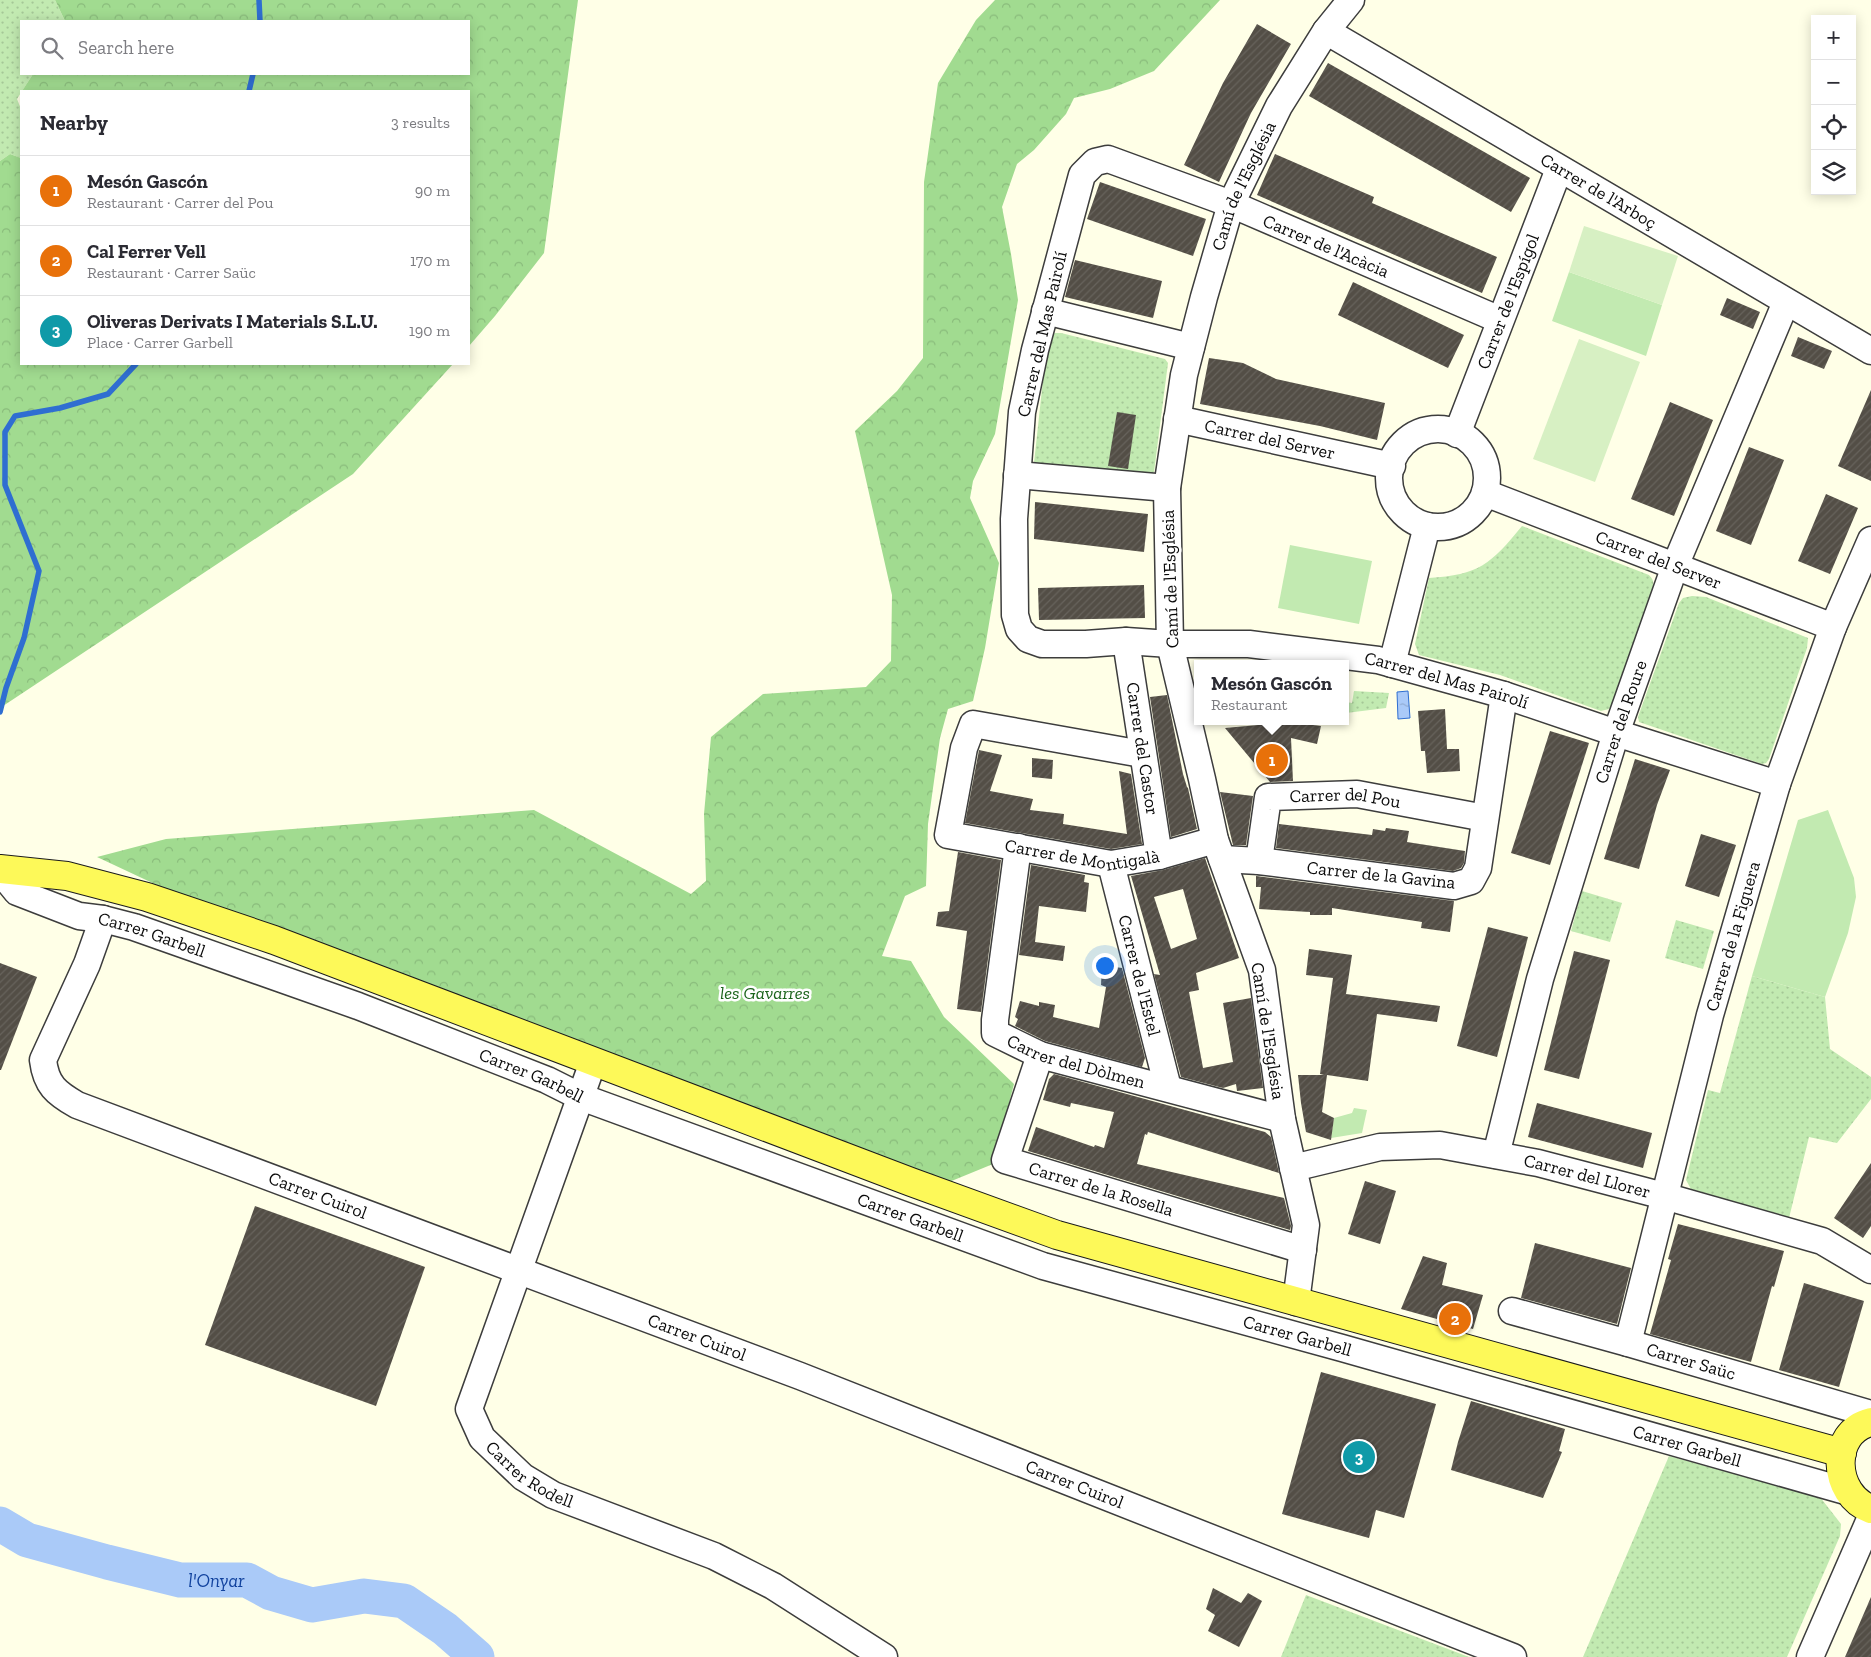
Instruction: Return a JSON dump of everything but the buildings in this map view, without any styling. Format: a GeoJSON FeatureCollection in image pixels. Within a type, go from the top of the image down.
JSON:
{"type":"FeatureCollection","features":[{"type":"Feature","properties":{"kind":"main road"},"geometry":{"type":"LineString","coordinates":[[0,870],[67,876],[147,897],[274,940],[911,1182],[1057,1235],[1842,1453]]}},
{"type":"Feature","properties":{"kind":"main road"},"geometry":{"type":"LineString","coordinates":[[1871,1422],[1858,1428],[1851,1435],[1842,1453],[1841,1474],[1853,1498],[1871,1508]]}},
{"type":"Feature","properties":{"kind":"street","name":"Camí de l'Església"},"geometry":{"type":"LineString","coordinates":[[1296,1302],[1306,1225],[1282,1119],[1262,970],[1218,850],[1170,644],[1167,488],[1184,375],[1231,204],[1279,106],[1326,31],[1351,0]]}},
{"type":"Feature","properties":{"kind":"street","name":"Carrer de l'Arboç"},"geometry":{"type":"LineString","coordinates":[[1326,31],[1558,169],[1871,351]]}},
{"type":"Feature","properties":{"kind":"street","name":"Carrer de l'Acàcia"},"geometry":{"type":"LineString","coordinates":[[1095,162],[1108,159],[1231,204],[1500,320]]}},
{"type":"Feature","properties":{"kind":"street","name":"Carrer del Mas Pairolí"},"geometry":{"type":"LineString","coordinates":[[1095,162],[1082,175],[1046,311],[1022,412],[1014,519],[1015,615],[1019,629],[1028,639],[1042,644],[1086,644],[1126,641],[1170,644],[1249,644],[1378,660],[1504,695],[1616,734],[1777,784]]}},
{"type":"Feature","properties":{"kind":"street","name":"Carrer de l'Espígol"},"geometry":{"type":"LineString","coordinates":[[1457,434],[1558,169]]}},
{"type":"Feature","properties":{"kind":"street","name":"Carrer del Roure"},"geometry":{"type":"LineString","coordinates":[[1496,1155],[1540,979],[1616,734],[1675,566],[1786,302]]}},
{"type":"Feature","properties":{"kind":"street"},"geometry":{"type":"LineString","coordinates":[[1046,311],[1191,347]]}},
{"type":"Feature","properties":{"kind":"street","name":"Carrer del Server"},"geometry":{"type":"LineString","coordinates":[[1177,419],[1392,466]]}},
{"type":"Feature","properties":{"kind":"street"},"geometry":{"type":"LineString","coordinates":[[1439,429],[1450,430],[1466,438],[1476,447],[1486,468],[1486,493],[1478,508],[1457,524],[1448,527],[1427,526],[1405,514],[1394,500],[1390,488],[1389,475],[1392,466],[1394,458],[1404,443],[1422,432],[1439,429]]}},
{"type":"Feature","properties":{"kind":"street"},"geometry":{"type":"LineString","coordinates":[[1017,475],[1167,488]]}},
{"type":"Feature","properties":{"kind":"street","name":"Carrer del Server"},"geometry":{"type":"LineString","coordinates":[[1486,493],[1833,627]]}},
{"type":"Feature","properties":{"kind":"street"},"geometry":{"type":"LineString","coordinates":[[1392,664],[1427,526]]}},
{"type":"Feature","properties":{"kind":"street","name":"Carrer de la Figuera"},"geometry":{"type":"LineString","coordinates":[[1628,1343],[1710,1015],[1777,784],[1833,627],[1871,540]]}},
{"type":"Feature","properties":{"kind":"street","name":"Carrer del Castor"},"geometry":{"type":"LineString","coordinates":[[1126,641],[1159,856]]}},
{"type":"Feature","properties":{"kind":"street","name":"Carrer de la Gavina"},"geometry":{"type":"LineString","coordinates":[[1218,850],[1259,861],[1454,886],[1471,881],[1478,868],[1504,695]]}},
{"type":"Feature","properties":{"kind":"street","name":"Carrer de Montigalà"},"geometry":{"type":"LineString","coordinates":[[1142,754],[973,724],[964,748],[948,835],[1111,864],[1159,856],[1218,850]]}},
{"type":"Feature","properties":{"kind":"street","name":"Carrer del Pou"},"geometry":{"type":"LineString","coordinates":[[1259,861],[1268,797],[1357,794],[1485,818]]}},
{"type":"Feature","properties":{"kind":"street","name":"Carrer del Dòlmen"},"geometry":{"type":"LineString","coordinates":[[1018,847],[995,1032],[1040,1055],[1282,1119]]}},
{"type":"Feature","properties":{"kind":"street","name":"Carrer de l'Estel"},"geometry":{"type":"LineString","coordinates":[[1111,864],[1168,1088]]}},
{"type":"Feature","properties":{"kind":"street","name":"Carrer Garbell"},"geometry":{"type":"LineString","coordinates":[[0,870],[17,892],[79,916],[103,919],[134,927],[358,1006],[547,1080],[581,1097],[1043,1266],[1342,1348],[1849,1492]]}},
{"type":"Feature","properties":{"kind":"street","name":"Carrer Cuirol"},"geometry":{"type":"LineString","coordinates":[[103,919],[87,964],[43,1060],[45,1073],[52,1087],[62,1097],[77,1105],[519,1269],[800,1376],[1513,1657]]}},
{"type":"Feature","properties":{"kind":"street","name":"Carrer de la Rosella"},"geometry":{"type":"LineString","coordinates":[[1040,1055],[1005,1160],[1303,1250]]}},
{"type":"Feature","properties":{"kind":"street","name":"Carrer Rodell"},"geometry":{"type":"LineString","coordinates":[[593,1062],[469,1409],[482,1438],[523,1478],[553,1495],[714,1556],[772,1586],[884,1657]]}},
{"type":"Feature","properties":{"kind":"street","name":"Carrer del Llorer"},"geometry":{"type":"LineString","coordinates":[[1294,1168],[1380,1147],[1440,1145],[1538,1163],[1664,1196],[1822,1242],[1871,1269]]}},
{"type":"Feature","properties":{"kind":"street","name":"Carrer Saüc"},"geometry":{"type":"LineString","coordinates":[[1512,1311],[1871,1414]]}},
{"type":"Feature","properties":{"kind":"street"},"geometry":{"type":"LineString","coordinates":[[1810,1657],[1871,1517]]}},
{"type":"Feature","properties":{"kind":"green space"},"geometry":{"type":"Polygon","coordinates":[[[0,0],[55,0],[65,20],[20,20],[20,75],[32,75],[23,90],[20,90],[17,99],[20,106],[20,158],[10,154],[0,161],[0,0]]]}},
{"type":"Feature","properties":{"kind":"green space"},"geometry":{"type":"Polygon","coordinates":[[[55,0],[578,0],[544,253],[470,345],[470,90],[23,90],[32,75],[470,75],[470,20],[65,20],[55,0]]]}},
{"type":"Feature","properties":{"kind":"green space","name":"les Gavarres"},"geometry":{"type":"Polygon","coordinates":[[[995,0],[1220,0],[1154,71],[1110,89],[1074,98],[1066,114],[1034,150],[1017,164],[1002,207],[1018,300],[995,434],[973,481],[970,498],[999,563],[985,648],[973,701],[948,709],[940,738],[928,824],[926,886],[905,896],[882,956],[911,961],[944,1017],[1014,1084],[993,1164],[932,1189],[274,940],[97,857],[166,839],[534,810],[691,894],[706,881],[704,814],[711,737],[763,694],[866,687],[891,661],[892,595],[855,431],[897,391],[923,358],[924,182],[938,83],[976,20],[995,0]]]}},
{"type":"Feature","properties":{"kind":"green space"},"geometry":{"type":"Polygon","coordinates":[[[10,154],[20,158],[20,365],[452,365],[353,474],[0,708],[0,161],[10,154]]]}},
{"type":"Feature","properties":{"kind":"green space"},"geometry":{"type":"Polygon","coordinates":[[[1584,226],[1678,256],[1662,305],[1569,272],[1584,226]]]}},
{"type":"Feature","properties":{"kind":"green space"},"geometry":{"type":"Polygon","coordinates":[[[1569,272],[1662,305],[1646,356],[1552,321],[1569,272]]]}},
{"type":"Feature","properties":{"kind":"green space"},"geometry":{"type":"Polygon","coordinates":[[[1055,333],[1165,359],[1168,363],[1154,472],[1150,475],[1039,466],[1034,463],[1047,343],[1055,333]]]}},
{"type":"Feature","properties":{"kind":"green space"},"geometry":{"type":"Polygon","coordinates":[[[1579,339],[1640,362],[1595,482],[1533,459],[1579,339]]]}},
{"type":"Feature","properties":{"kind":"green space"},"geometry":{"type":"Polygon","coordinates":[[[1522,526],[1649,575],[1653,580],[1652,590],[1609,709],[1601,711],[1500,675],[1419,655],[1415,644],[1429,578],[1460,574],[1483,565],[1501,550],[1522,526]]]}},
{"type":"Feature","properties":{"kind":"green space"},"geometry":{"type":"Polygon","coordinates":[[[1290,545],[1372,561],[1359,624],[1278,608],[1290,545]]]}},
{"type":"Feature","properties":{"kind":"green space"},"geometry":{"type":"Polygon","coordinates":[[[1692,596],[1706,597],[1808,638],[1807,648],[1766,763],[1762,764],[1639,722],[1638,717],[1679,603],[1683,598],[1692,596]]]}},
{"type":"Feature","properties":{"kind":"green space"},"geometry":{"type":"Polygon","coordinates":[[[1354,691],[1389,693],[1386,708],[1349,713],[1349,702],[1352,703],[1354,691]]]}},
{"type":"Feature","properties":{"kind":"green space"},"geometry":{"type":"Polygon","coordinates":[[[1828,810],[1854,878],[1856,897],[1848,933],[1825,997],[1752,976],[1798,820],[1828,810]]]}},
{"type":"Feature","properties":{"kind":"green space"},"geometry":{"type":"Polygon","coordinates":[[[1582,891],[1622,903],[1610,942],[1571,931],[1582,891]]]}},
{"type":"Feature","properties":{"kind":"green space"},"geometry":{"type":"Polygon","coordinates":[[[1676,920],[1714,931],[1703,969],[1665,958],[1676,920]]]}},
{"type":"Feature","properties":{"kind":"green space"},"geometry":{"type":"Polygon","coordinates":[[[1752,976],[1825,997],[1830,1049],[1871,1077],[1871,1099],[1837,1143],[1809,1137],[1789,1218],[1691,1189],[1686,1180],[1708,1090],[1720,1093],[1752,976]]]}},
{"type":"Feature","properties":{"kind":"green space"},"geometry":{"type":"Polygon","coordinates":[[[1354,1108],[1367,1110],[1362,1133],[1331,1138],[1334,1118],[1352,1113],[1354,1108]]]}},
{"type":"Feature","properties":{"kind":"green space"},"geometry":{"type":"Polygon","coordinates":[[[1669,1456],[1820,1497],[1841,1524],[1840,1536],[1787,1657],[1583,1657],[1669,1456]]]}},
{"type":"Feature","properties":{"kind":"green space"},"geometry":{"type":"Polygon","coordinates":[[[1306,1595],[1469,1657],[1281,1657],[1306,1595]]]}},
{"type":"Feature","properties":{"kind":"water"},"geometry":{"type":"Polygon","coordinates":[[[1408,691],[1410,718],[1398,719],[1397,692],[1408,691]]]}},
{"type":"Feature","properties":{"kind":"waterway"},"geometry":{"type":"LineString","coordinates":[[259,0],[260,20]]}},
{"type":"Feature","properties":{"kind":"waterway"},"geometry":{"type":"LineString","coordinates":[[249,90],[253,75]]}},
{"type":"Feature","properties":{"kind":"waterway"},"geometry":{"type":"LineString","coordinates":[[0,712],[6,688],[24,638],[39,571],[5,485],[5,432],[15,416],[60,408],[108,394],[135,365]]}},
{"type":"Feature","properties":{"kind":"waterway","name":"l'Onyar"},"geometry":{"type":"LineString","coordinates":[[0,1524],[27,1540],[180,1580],[247,1580],[271,1593],[312,1605],[364,1596],[404,1601],[445,1629],[477,1657]]}},
{"type":"Feature","properties":{"kind":"place","name":"Mesón Gascón"},"geometry":{"type":"Point","coordinates":[1272,760]}},
{"type":"Feature","properties":{"kind":"place","name":"Cal Ferrer Vell"},"geometry":{"type":"Point","coordinates":[1455,1319]}},
{"type":"Feature","properties":{"kind":"place","name":"Oliveras Derivats I Materials S.L.U."},"geometry":{"type":"Point","coordinates":[1359,1457]}}]}
